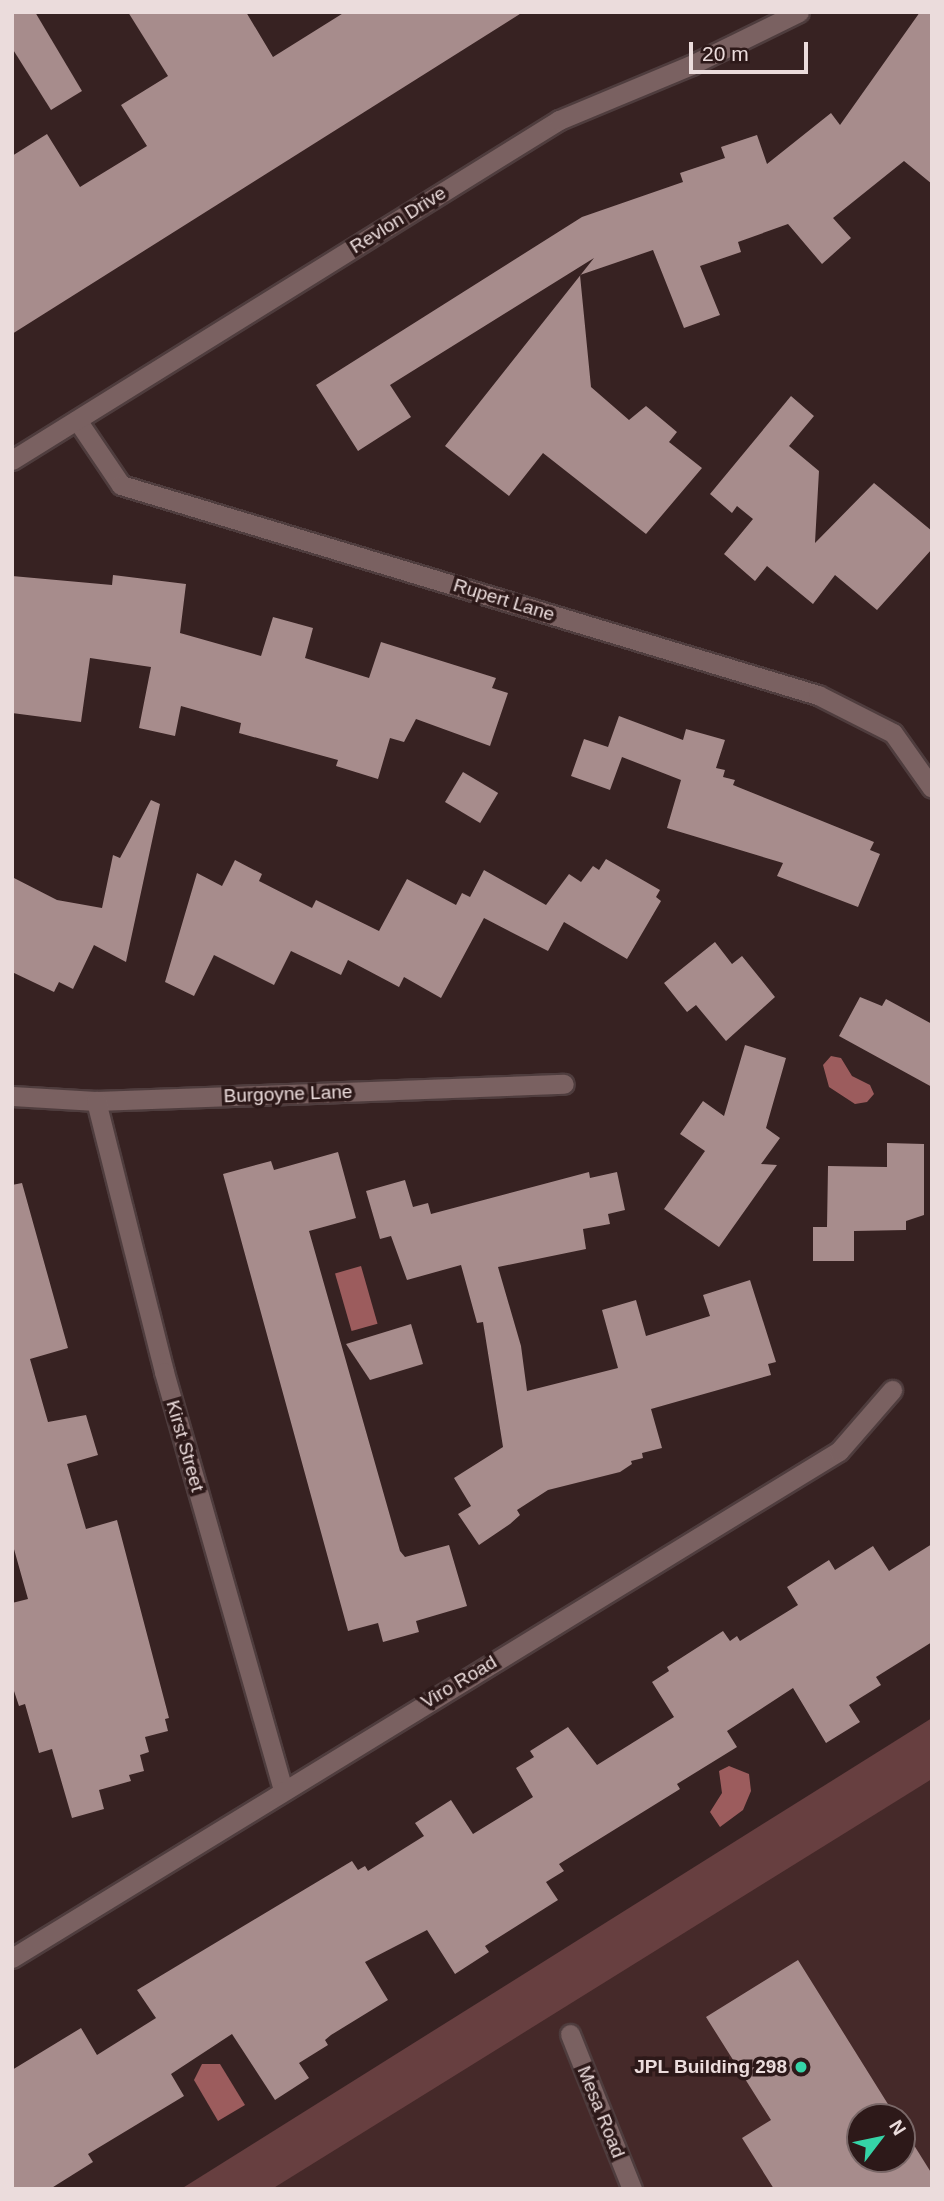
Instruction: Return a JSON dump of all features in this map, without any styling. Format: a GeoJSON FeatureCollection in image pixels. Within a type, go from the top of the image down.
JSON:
{"type":"FeatureCollection","features":[{"type":"Feature","properties":{"kind":"street","name":"Revlon Drive"},"geometry":{"type":"LineString","coordinates":[[12,460],[559,120],[691,65],[799,12]]}},
{"type":"Feature","properties":{"kind":"street","name":"Rupert Lane"},"geometry":{"type":"LineString","coordinates":[[77,420],[121,485],[818,695],[893,733],[932,788]]}},
{"type":"Feature","properties":{"kind":"street","name":"Burgoyne Lane"},"geometry":{"type":"LineString","coordinates":[[12,1096],[96,1101],[564,1084]]}},
{"type":"Feature","properties":{"kind":"street","name":"Kirst Street"},"geometry":{"type":"LineString","coordinates":[[96,1101],[164,1372],[283,1790]]}},
{"type":"Feature","properties":{"kind":"street","name":"Viro Road"},"geometry":{"type":"LineString","coordinates":[[12,1958],[839,1451],[892,1390]]}},
{"type":"Feature","properties":{"kind":"street","name":"Mesa Road"},"geometry":{"type":"LineString","coordinates":[[570,2034],[632,2189]]}},
{"type":"Feature","properties":{"kind":"shaded area"},"geometry":{"type":"Polygon","coordinates":[[[831,1056],[841,1058],[852,1076],[870,1085],[874,1094],[867,1102],[855,1104],[829,1087],[823,1065],[831,1056]]]}},
{"type":"Feature","properties":{"kind":"shaded area"},"geometry":{"type":"Polygon","coordinates":[[[361,1266],[378,1324],[352,1331],[335,1273],[361,1266]]]}},
{"type":"Feature","properties":{"kind":"shaded area"},"geometry":{"type":"Polygon","coordinates":[[[932,1718],[932,1779],[272,2189],[181,2189],[932,1718]]]}},
{"type":"Feature","properties":{"kind":"shaded area"},"geometry":{"type":"Polygon","coordinates":[[[729,1766],[749,1774],[751,1791],[743,1810],[720,1827],[710,1812],[722,1793],[719,1771],[729,1766]]]}},
{"type":"Feature","properties":{"kind":"shaded area"},"geometry":{"type":"Polygon","coordinates":[[[932,1779],[932,2189],[268,2189],[580,1993],[932,1779]]]}},
{"type":"Feature","properties":{"kind":"shaded area"},"geometry":{"type":"Polygon","coordinates":[[[202,2064],[220,2064],[245,2105],[218,2121],[194,2080],[202,2064]]]}},
{"type":"Feature","properties":{"kind":"building"},"geometry":{"type":"Polygon","coordinates":[[[12,12],[35,12],[82,91],[51,110],[12,48],[12,12]]]}},
{"type":"Feature","properties":{"kind":"building"},"geometry":{"type":"Polygon","coordinates":[[[128,12],[246,12],[273,57],[345,12],[523,12],[12,334],[12,156],[47,134],[80,187],[147,146],[121,105],[168,76],[128,12]]]}},
{"type":"Feature","properties":{"kind":"building"},"geometry":{"type":"Polygon","coordinates":[[[920,12],[932,12],[932,184],[904,161],[833,218],[851,238],[822,264],[788,224],[738,242],[741,252],[700,266],[720,315],[684,328],[653,250],[581,275],[594,258],[390,385],[411,417],[358,451],[316,385],[582,217],[683,182],[680,173],[725,158],[721,147],[757,135],[767,164],[831,113],[840,125],[920,12]]]}},
{"type":"Feature","properties":{"kind":"building"},"geometry":{"type":"Polygon","coordinates":[[[580,276],[591,387],[629,420],[646,406],[677,432],[669,442],[702,468],[646,534],[543,453],[509,496],[445,446],[580,276]]]}},
{"type":"Feature","properties":{"kind":"building"},"geometry":{"type":"Polygon","coordinates":[[[791,396],[814,416],[789,446],[819,471],[815,543],[874,483],[932,531],[932,549],[877,610],[835,575],[813,604],[767,566],[755,581],[724,554],[753,519],[737,506],[732,513],[710,494],[791,396]]]}},
{"type":"Feature","properties":{"kind":"building"},"geometry":{"type":"Polygon","coordinates":[[[113,575],[186,584],[180,633],[261,656],[273,617],[313,628],[305,658],[369,678],[381,642],[496,678],[492,688],[508,693],[490,746],[416,719],[404,742],[390,738],[378,779],[336,766],[338,760],[239,733],[241,723],[181,706],[175,736],[139,728],[151,667],[90,658],[81,722],[12,713],[12,576],[112,585],[113,575]]]}},
{"type":"Feature","properties":{"kind":"building"},"geometry":{"type":"Polygon","coordinates":[[[619,716],[683,740],[686,729],[725,740],[716,768],[725,770],[723,777],[735,780],[733,785],[874,842],[870,850],[880,854],[858,907],[777,876],[783,863],[667,828],[681,780],[622,757],[610,790],[571,776],[584,739],[608,747],[619,716]]]}},
{"type":"Feature","properties":{"kind":"building"},"geometry":{"type":"Polygon","coordinates":[[[463,772],[498,793],[480,823],[445,802],[463,772]]]}},
{"type":"Feature","properties":{"kind":"building"},"geometry":{"type":"Polygon","coordinates":[[[151,800],[160,804],[126,962],[94,945],[73,989],[59,982],[54,992],[12,972],[12,877],[57,900],[102,908],[113,855],[120,858],[151,800]]]}},
{"type":"Feature","properties":{"kind":"building"},"geometry":{"type":"Polygon","coordinates":[[[606,859],[660,890],[656,897],[661,901],[627,959],[564,922],[548,951],[484,918],[441,998],[404,977],[399,987],[348,960],[341,975],[291,951],[274,985],[214,955],[194,996],[165,982],[197,873],[222,886],[235,860],[262,874],[259,881],[312,908],[316,900],[379,931],[407,879],[456,905],[462,893],[470,897],[484,870],[546,905],[569,874],[581,882],[593,866],[599,870],[606,859]]]}},
{"type":"Feature","properties":{"kind":"building"},"geometry":{"type":"Polygon","coordinates":[[[715,942],[732,964],[742,956],[775,997],[726,1041],[696,1005],[687,1012],[664,983],[715,942]]]}},
{"type":"Feature","properties":{"kind":"building"},"geometry":{"type":"Polygon","coordinates":[[[860,997],[882,1006],[886,999],[932,1024],[932,1087],[839,1036],[860,997]]]}},
{"type":"Feature","properties":{"kind":"building"},"geometry":{"type":"Polygon","coordinates":[[[745,1045],[786,1058],[766,1128],[780,1138],[761,1164],[777,1165],[719,1247],[664,1209],[705,1151],[680,1134],[703,1101],[724,1116],[745,1045]]]}},
{"type":"Feature","properties":{"kind":"building"},"geometry":{"type":"Polygon","coordinates":[[[887,1143],[924,1144],[924,1215],[906,1221],[906,1230],[854,1231],[854,1261],[813,1261],[813,1227],[827,1227],[828,1166],[887,1167],[887,1143]]]}},
{"type":"Feature","properties":{"kind":"building"},"geometry":{"type":"Polygon","coordinates":[[[338,1152],[356,1218],[309,1231],[400,1551],[405,1557],[449,1545],[467,1606],[416,1621],[419,1632],[383,1642],[378,1623],[348,1631],[223,1174],[271,1161],[274,1170],[338,1152]]]}},
{"type":"Feature","properties":{"kind":"building"},"geometry":{"type":"Polygon","coordinates":[[[589,1172],[590,1178],[617,1172],[625,1210],[608,1214],[610,1224],[583,1229],[586,1249],[498,1267],[521,1346],[527,1391],[618,1368],[602,1310],[636,1300],[646,1336],[710,1316],[703,1295],[750,1280],[776,1362],[768,1364],[771,1375],[651,1409],[662,1448],[642,1453],[643,1458],[631,1461],[632,1464],[620,1472],[548,1490],[517,1510],[520,1515],[479,1545],[458,1514],[471,1506],[454,1478],[503,1447],[483,1322],[477,1323],[461,1265],[407,1280],[391,1236],[380,1239],[366,1191],[405,1180],[413,1207],[428,1203],[431,1214],[589,1172]]]}},
{"type":"Feature","properties":{"kind":"building"},"geometry":{"type":"Polygon","coordinates":[[[22,1183],[68,1348],[30,1359],[48,1422],[86,1415],[98,1455],[67,1464],[86,1529],[117,1520],[169,1718],[165,1719],[168,1731],[145,1737],[149,1752],[140,1755],[144,1771],[129,1775],[131,1781],[99,1790],[104,1809],[72,1818],[52,1749],[39,1753],[25,1704],[19,1706],[12,1685],[12,1603],[28,1599],[12,1542],[12,1185],[22,1183]]]}},
{"type":"Feature","properties":{"kind":"building"},"geometry":{"type":"Polygon","coordinates":[[[411,1324],[423,1364],[370,1380],[346,1344],[411,1324]]]}},
{"type":"Feature","properties":{"kind":"building"},"geometry":{"type":"Polygon","coordinates":[[[932,1544],[932,1642],[876,1677],[881,1685],[849,1705],[860,1722],[826,1743],[793,1688],[727,1731],[737,1747],[677,1784],[680,1789],[559,1864],[564,1871],[546,1882],[558,1900],[485,1946],[489,1952],[455,1974],[427,1930],[365,1962],[388,2000],[331,2035],[325,2040],[328,2045],[299,2063],[309,2078],[275,2100],[232,2034],[171,2074],[184,2096],[88,2154],[93,2162],[50,2189],[12,2189],[12,2070],[81,2028],[97,2055],[156,2018],[137,1990],[352,1861],[358,1870],[365,1866],[368,1871],[424,1836],[415,1823],[451,1800],[473,1834],[533,1797],[516,1768],[534,1757],[530,1751],[568,1727],[597,1765],[674,1717],[652,1682],[669,1671],[667,1667],[723,1631],[730,1641],[737,1636],[740,1641],[798,1605],[787,1587],[829,1560],[835,1570],[873,1546],[889,1571],[932,1544]]]}},
{"type":"Feature","properties":{"kind":"building","name":"JPL Building 298"},"geometry":{"type":"Polygon","coordinates":[[[798,1960],[887,2103],[846,2103],[846,2173],[916,2173],[916,2148],[932,2174],[932,2189],[774,2189],[742,2138],[771,2120],[706,2017],[798,1960]]]}},
{"type":"Feature","properties":{"kind":"place","name":"JPL Building 298"},"geometry":{"type":"Point","coordinates":[801,2067]}}]}
